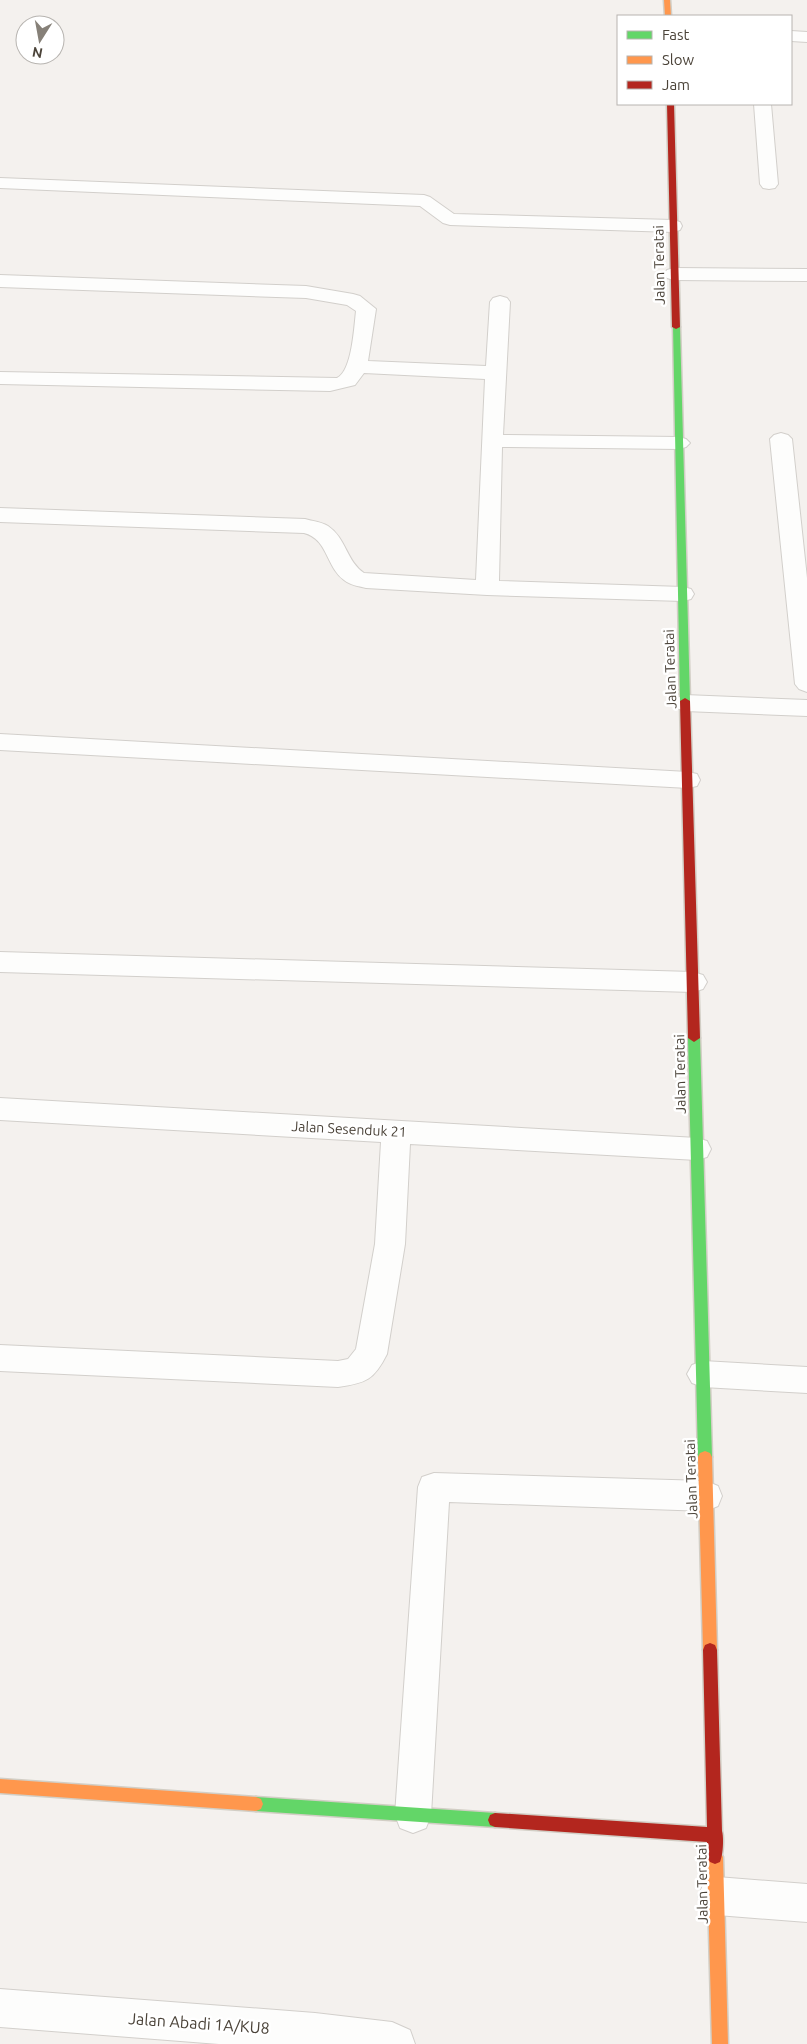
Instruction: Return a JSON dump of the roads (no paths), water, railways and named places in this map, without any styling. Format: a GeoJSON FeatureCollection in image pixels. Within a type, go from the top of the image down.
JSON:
{"type":"FeatureCollection","features":[{"type":"Feature","properties":{"kind":"street"},"geometry":{"type":"LineString","coordinates":[[667,0],[668,15]]}},
{"type":"Feature","properties":{"kind":"street"},"geometry":{"type":"LineString","coordinates":[[792,36],[807,37]]}},
{"type":"Feature","properties":{"kind":"street","name":"Jalan Teratai"},"geometry":{"type":"LineString","coordinates":[[670,105],[720,2044]]}},
{"type":"Feature","properties":{"kind":"street"},"geometry":{"type":"LineString","coordinates":[[762,105],[769,184]]}},
{"type":"Feature","properties":{"kind":"street"},"geometry":{"type":"LineString","coordinates":[[0,183],[424,201],[450,219],[673,226]]}},
{"type":"Feature","properties":{"kind":"street"},"geometry":{"type":"LineString","coordinates":[[674,274],[807,275]]}},
{"type":"Feature","properties":{"kind":"street"},"geometry":{"type":"LineString","coordinates":[[0,281],[306,292],[353,300],[366,308],[356,367],[352,377],[344,382],[330,386],[0,378]]}},
{"type":"Feature","properties":{"kind":"street"},"geometry":{"type":"LineString","coordinates":[[487,588],[492,441],[500,302]]}},
{"type":"Feature","properties":{"kind":"street"},"geometry":{"type":"LineString","coordinates":[[356,367],[496,373]]}},
{"type":"Feature","properties":{"kind":"street"},"geometry":{"type":"LineString","coordinates":[[781,440],[807,684]]}},
{"type":"Feature","properties":{"kind":"street"},"geometry":{"type":"LineString","coordinates":[[492,441],[679,443]]}},
{"type":"Feature","properties":{"kind":"street"},"geometry":{"type":"LineString","coordinates":[[0,515],[305,526],[319,530],[328,537],[349,575],[356,580],[487,588],[683,594]]}},
{"type":"Feature","properties":{"kind":"street"},"geometry":{"type":"LineString","coordinates":[[686,702],[807,708]]}},
{"type":"Feature","properties":{"kind":"street"},"geometry":{"type":"LineString","coordinates":[[0,742],[688,780]]}},
{"type":"Feature","properties":{"kind":"street"},"geometry":{"type":"LineString","coordinates":[[0,962],[693,982]]}},
{"type":"Feature","properties":{"kind":"street","name":"Jalan Sesenduk 21"},"geometry":{"type":"LineString","coordinates":[[0,1109],[697,1149]]}},
{"type":"Feature","properties":{"kind":"street"},"geometry":{"type":"LineString","coordinates":[[0,1358],[338,1374],[357,1371],[371,1354],[381,1301],[390,1244],[396,1131]]}},
{"type":"Feature","properties":{"kind":"street"},"geometry":{"type":"LineString","coordinates":[[703,1374],[807,1380]]}},
{"type":"Feature","properties":{"kind":"street"},"geometry":{"type":"LineString","coordinates":[[413,1814],[434,1487],[706,1496]]}},
{"type":"Feature","properties":{"kind":"street"},"geometry":{"type":"LineString","coordinates":[[0,1786],[716,1836]]}},
{"type":"Feature","properties":{"kind":"street"},"geometry":{"type":"LineString","coordinates":[[717,1896],[807,1903]]}},
{"type":"Feature","properties":{"kind":"street","name":"Jalan Abadi 1A/KU8"},"geometry":{"type":"LineString","coordinates":[[0,2008],[315,2032],[392,2041],[396,2044]]}}]}
